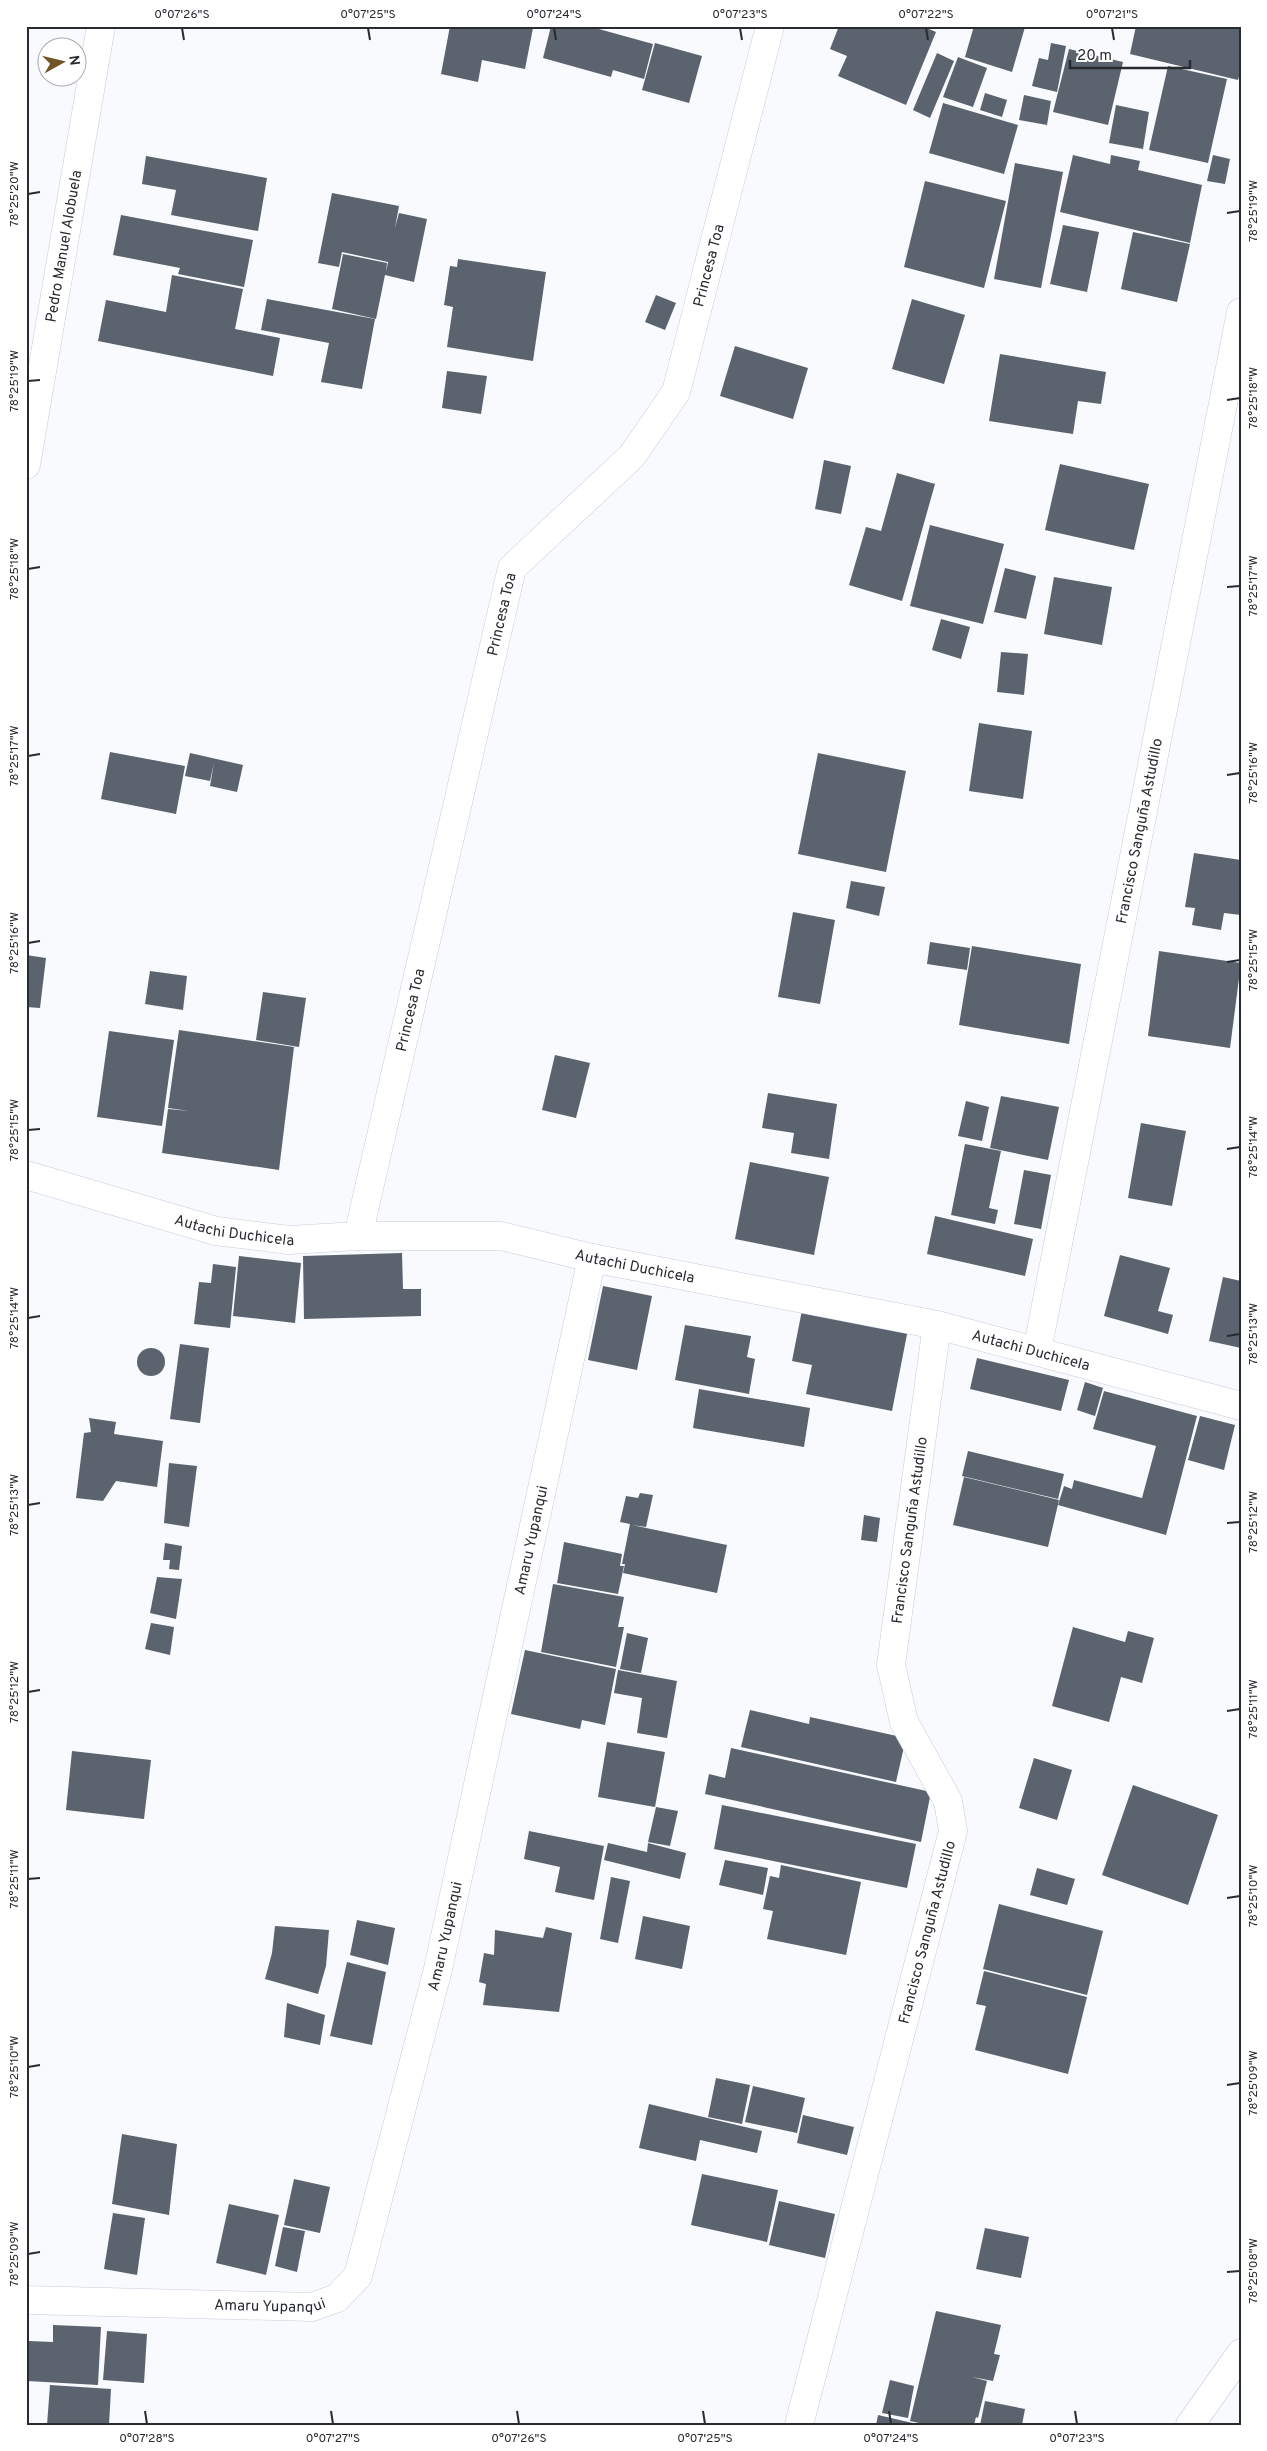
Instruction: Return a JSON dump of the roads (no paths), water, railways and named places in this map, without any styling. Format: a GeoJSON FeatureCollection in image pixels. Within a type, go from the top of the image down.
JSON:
{"type":"FeatureCollection","features":[{"type":"Feature","properties":{"kind":"street","name":"Pedro Manuel Alobuela"},"geometry":{"type":"LineString","coordinates":[[26,466],[101,26]]}},
{"type":"Feature","properties":{"kind":"street","name":"Princesa Toa"},"geometry":{"type":"LineString","coordinates":[[358,1236],[512,568],[632,456],[676,392],[770,26]]}},
{"type":"Feature","properties":{"kind":"street","name":"Francisco Sanguña Astudillo"},"geometry":{"type":"LineString","coordinates":[[1037,1351],[1241,312]]}},
{"type":"Feature","properties":{"kind":"street","name":"Autachi Duchicela"},"geometry":{"type":"LineString","coordinates":[[26,1175],[216,1231],[289,1240],[358,1236],[501,1236],[592,1258],[937,1325],[1241,1406]]}},
{"type":"Feature","properties":{"kind":"street","name":"Amaru Yupanqui"},"geometry":{"type":"LineString","coordinates":[[26,2300],[312,2306],[337,2298],[358,2276],[438,1969],[592,1258]]}},
{"type":"Feature","properties":{"kind":"street","name":"Francisco Sanguña Astudillo"},"geometry":{"type":"LineString","coordinates":[[800,2425],[953,1831],[948,1801],[904,1722],[891,1665],[937,1325]]}},
{"type":"Feature","properties":{"kind":"street"},"geometry":{"type":"LineString","coordinates":[[1190,2425],[1241,2353]]}}]}
